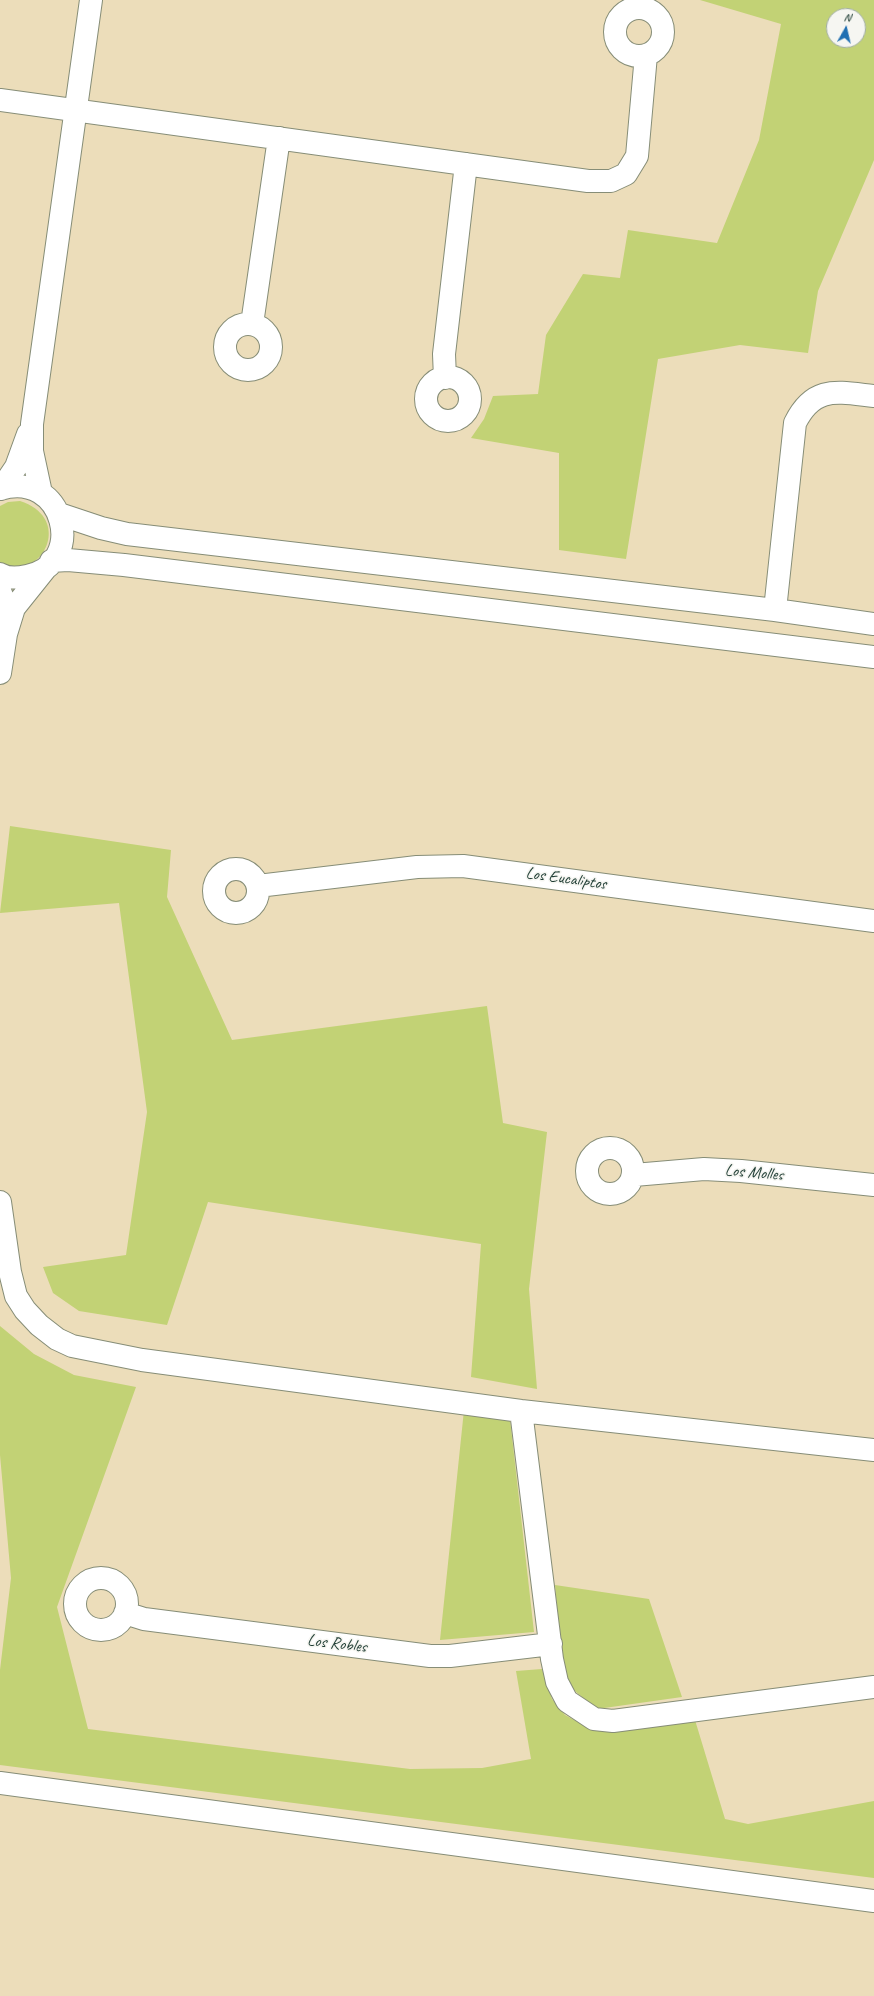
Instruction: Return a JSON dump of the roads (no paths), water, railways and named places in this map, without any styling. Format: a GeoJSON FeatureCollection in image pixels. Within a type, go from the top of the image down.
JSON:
{"type":"FeatureCollection","features":[{"type":"Feature","properties":{"kind":"street"},"geometry":{"type":"LineString","coordinates":[[41,493],[32,451],[32,424],[90,0]]}},
{"type":"Feature","properties":{"kind":"street"},"geometry":{"type":"LineString","coordinates":[[0,100],[588,181],[611,181],[626,174],[637,156],[646,55]]}},
{"type":"Feature","properties":{"kind":"street"},"geometry":{"type":"LineString","coordinates":[[252,324],[279,138]]}},
{"type":"Feature","properties":{"kind":"street"},"geometry":{"type":"LineString","coordinates":[[445,378],[444,354],[466,164]]}},
{"type":"Feature","properties":{"kind":"street"},"geometry":{"type":"LineString","coordinates":[[775,610],[795,423],[802,408],[815,398],[826,394],[837,392],[874,396]]}},
{"type":"Feature","properties":{"kind":"street"},"geometry":{"type":"LineString","coordinates":[[0,489],[16,467],[32,424]]}},
{"type":"Feature","properties":{"kind":"street"},"geometry":{"type":"LineString","coordinates":[[0,489],[21,486],[41,493],[52,502],[59,514],[63,527],[62,542],[56,556],[14,608],[6,634],[0,673]]}},
{"type":"Feature","properties":{"kind":"street"},"geometry":{"type":"LineString","coordinates":[[59,514],[101,528],[127,534],[775,610],[874,624]]}},
{"type":"Feature","properties":{"kind":"street"},"geometry":{"type":"LineString","coordinates":[[0,574],[18,578],[33,575],[49,564],[68,560],[124,565],[874,657]]}},
{"type":"Feature","properties":{"kind":"street"},"geometry":{"type":"LineString","coordinates":[[0,591],[4,601],[6,634]]}},
{"type":"Feature","properties":{"kind":"street","name":"Los Eucaliptos"},"geometry":{"type":"LineString","coordinates":[[258,886],[417,867],[463,866],[874,920]]}},
{"type":"Feature","properties":{"kind":"street","name":"Los Molles"},"geometry":{"type":"LineString","coordinates":[[634,1175],[704,1169],[874,1185]]}},
{"type":"Feature","properties":{"kind":"street"},"geometry":{"type":"LineString","coordinates":[[0,1202],[10,1272],[8,1298],[24,1310],[39,1325],[58,1339],[72,1346],[142,1360],[521,1411],[874,1450]]}},
{"type":"Feature","properties":{"kind":"street"},"geometry":{"type":"LineString","coordinates":[[521,1411],[557,1682],[567,1701],[594,1719],[613,1721],[874,1687]]}},
{"type":"Feature","properties":{"kind":"street","name":"Los Robles"},"geometry":{"type":"LineString","coordinates":[[125,1613],[144,1619],[430,1656],[450,1656],[551,1644]]}},
{"type":"Feature","properties":{"kind":"street"},"geometry":{"type":"LineString","coordinates":[[0,1783],[874,1901]]}}]}
